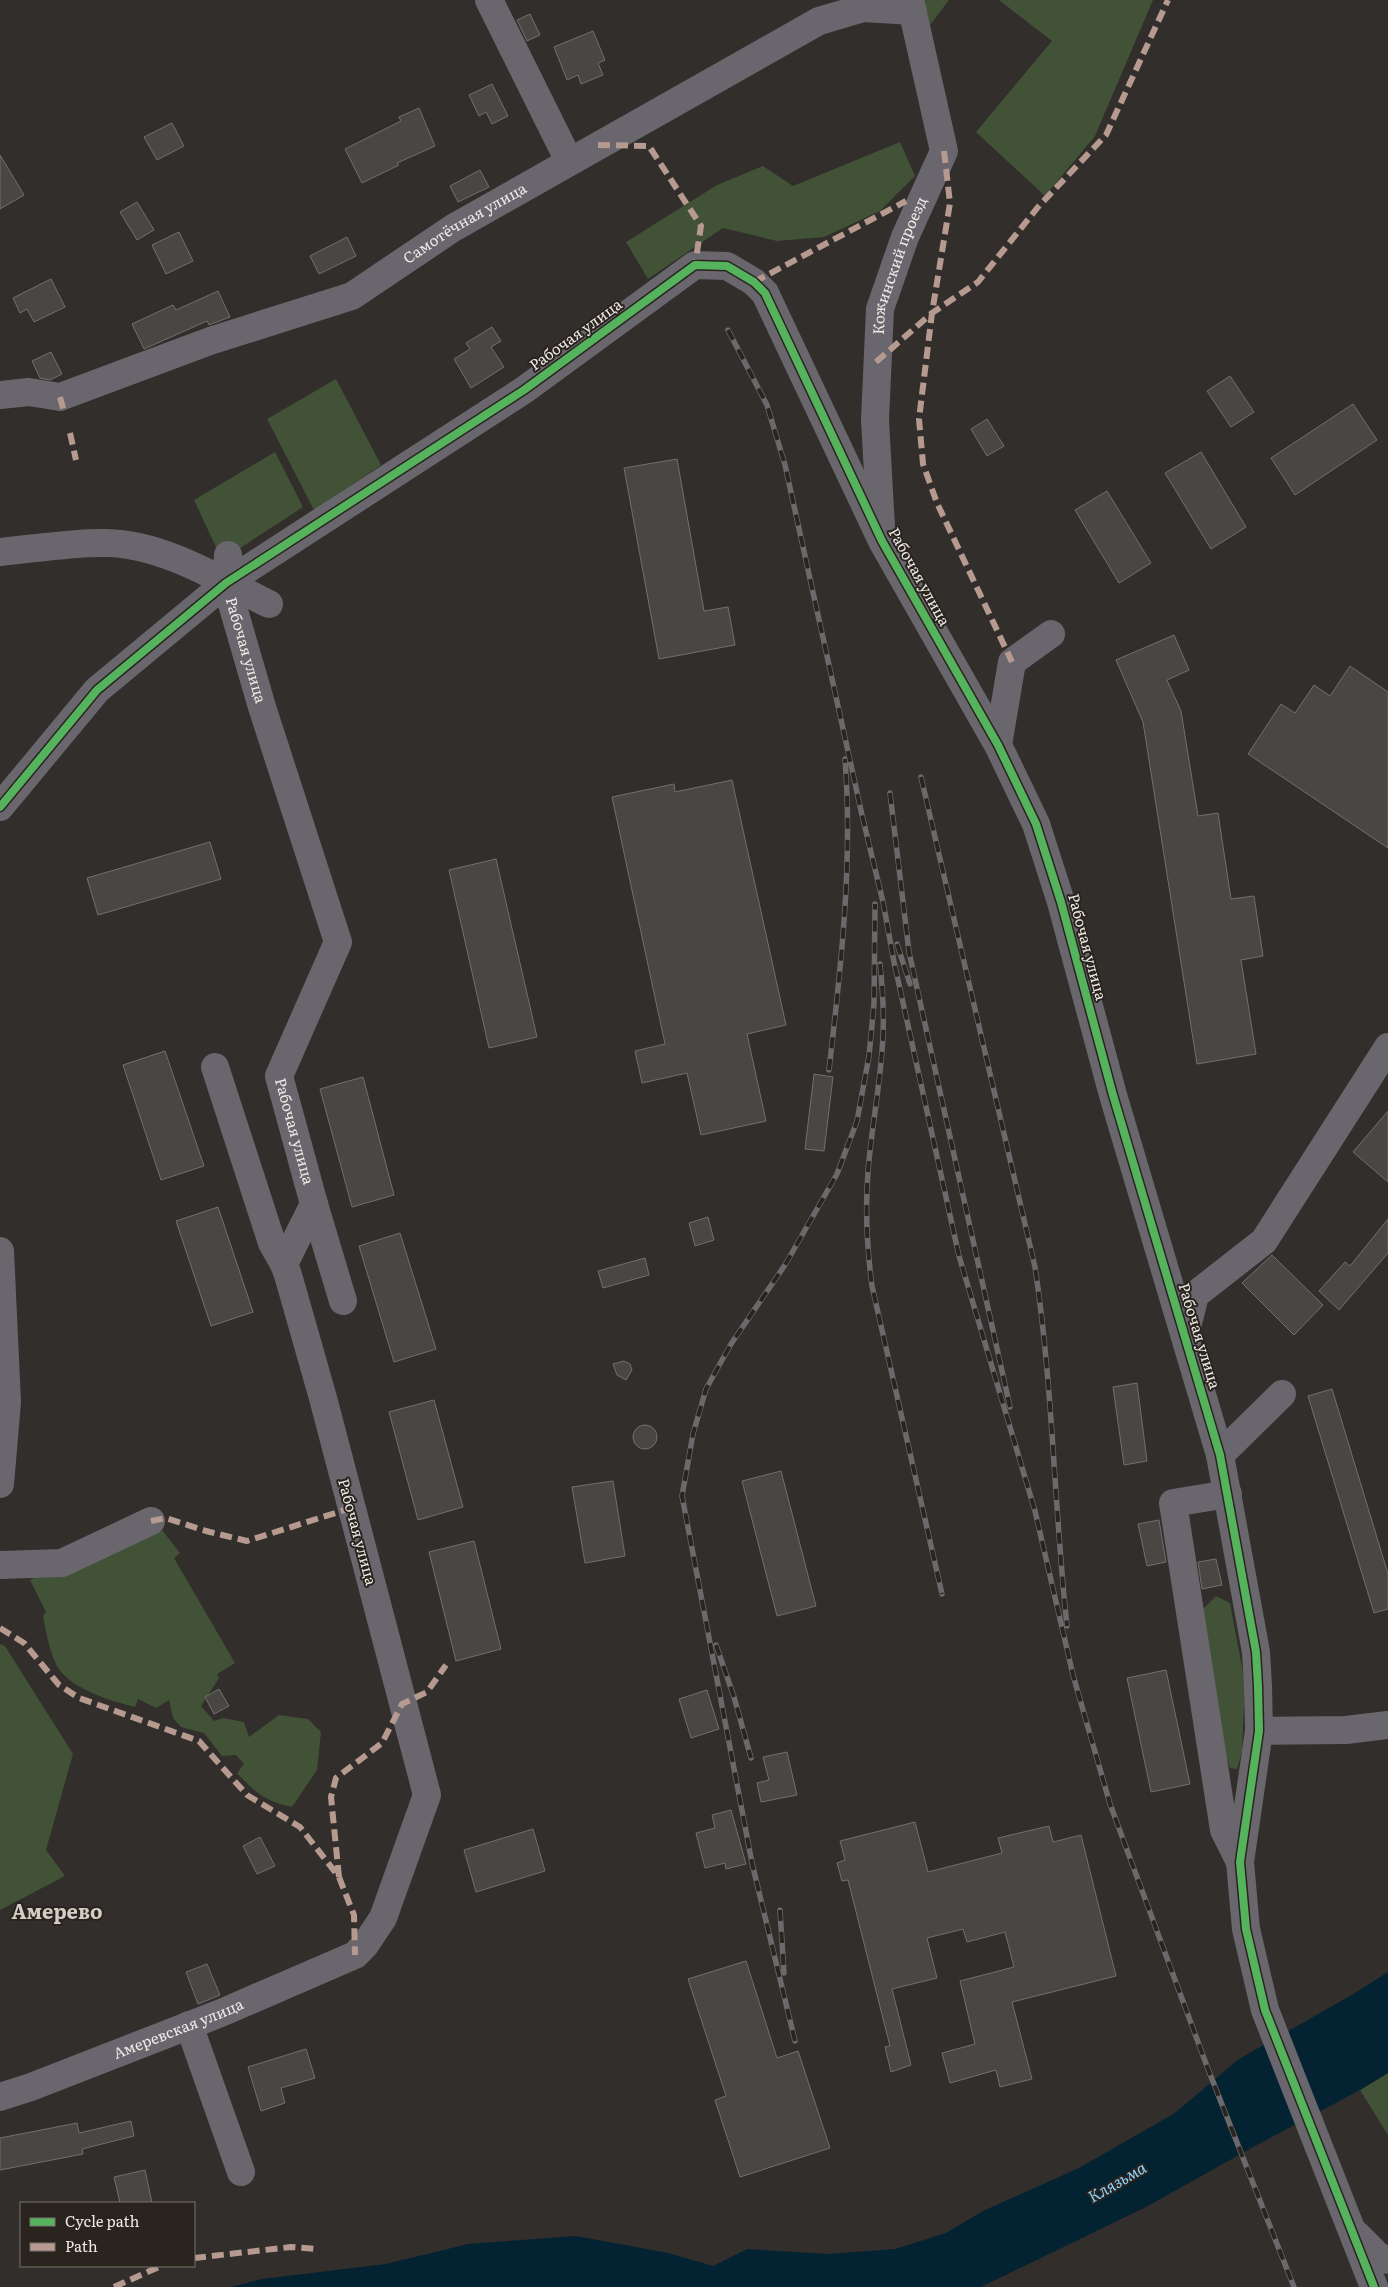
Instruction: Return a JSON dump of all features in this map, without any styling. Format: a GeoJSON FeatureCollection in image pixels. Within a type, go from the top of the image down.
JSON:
{"type":"FeatureCollection","features":[{"type":"Feature","properties":{"kind":"street"},"geometry":{"type":"LineString","coordinates":[[489,0],[569,161]]}},
{"type":"Feature","properties":{"kind":"street","name":"Самотёчная улица"},"geometry":{"type":"LineString","coordinates":[[0,395],[29,392],[60,397],[210,341],[352,296],[454,228],[569,161],[819,21],[863,8],[911,6]]}},
{"type":"Feature","properties":{"kind":"street","name":"Кожинский проезд"},"geometry":{"type":"LineString","coordinates":[[882,541],[875,420],[880,309],[905,238],[944,151],[911,6]]}},
{"type":"Feature","properties":{"kind":"street","name":"Рабочая улица"},"geometry":{"type":"LineString","coordinates":[[355,1954],[365,1945],[383,1918],[427,1795],[320,1390],[284,1264],[314,1204],[279,1076],[338,942],[329,930],[226,583],[524,390],[695,265],[727,266],[754,282],[765,293],[882,541],[998,745],[1036,824],[1061,902],[1113,1095],[1220,1455],[1228,1494],[1256,1652],[1259,1731],[1240,1862]]}},
{"type":"Feature","properties":{"kind":"street"},"geometry":{"type":"LineString","coordinates":[[0,552],[106,543],[138,547],[166,555],[269,604]]}},
{"type":"Feature","properties":{"kind":"street"},"geometry":{"type":"LineString","coordinates":[[0,807],[97,690],[226,583],[228,555]]}},
{"type":"Feature","properties":{"kind":"street"},"geometry":{"type":"LineString","coordinates":[[998,745],[1012,662],[1051,634]]}},
{"type":"Feature","properties":{"kind":"street"},"geometry":{"type":"LineString","coordinates":[[1185,1337],[1195,1295],[1264,1241],[1388,1046]]}},
{"type":"Feature","properties":{"kind":"street"},"geometry":{"type":"LineString","coordinates":[[215,1067],[272,1243],[284,1264]]}},
{"type":"Feature","properties":{"kind":"street"},"geometry":{"type":"LineString","coordinates":[[314,1204],[343,1301]]}},
{"type":"Feature","properties":{"kind":"street"},"geometry":{"type":"LineString","coordinates":[[0,1251],[7,1402],[0,1484]]}},
{"type":"Feature","properties":{"kind":"street"},"geometry":{"type":"LineString","coordinates":[[1220,1455],[1282,1394]]}},
{"type":"Feature","properties":{"kind":"street"},"geometry":{"type":"LineString","coordinates":[[1228,1494],[1173,1503],[1224,1830],[1240,1862],[1246,1929],[1265,2010],[1374,2287]]}},
{"type":"Feature","properties":{"kind":"street"},"geometry":{"type":"LineString","coordinates":[[0,1565],[62,1563],[152,1520]]}},
{"type":"Feature","properties":{"kind":"street"},"geometry":{"type":"LineString","coordinates":[[1259,1731],[1346,1730],[1388,1725]]}},
{"type":"Feature","properties":{"kind":"street","name":"Амеревская улица"},"geometry":{"type":"LineString","coordinates":[[0,2096],[31,2087],[189,2025],[355,1954]]}},
{"type":"Feature","properties":{"kind":"street"},"geometry":{"type":"LineString","coordinates":[[189,2025],[242,2172]]}},
{"type":"Feature","properties":{"kind":"street"},"geometry":{"type":"LineString","coordinates":[[1351,2230],[1378,2256],[1388,2260]]}},
{"type":"Feature","properties":{"kind":"green space"},"geometry":{"type":"Polygon","coordinates":[[[919,0],[949,0],[927,29],[919,0]]]}},
{"type":"Feature","properties":{"kind":"green space"},"geometry":{"type":"Polygon","coordinates":[[[999,0],[1153,0],[1095,136],[1045,196],[976,132],[1052,41],[999,0]]]}},
{"type":"Feature","properties":{"kind":"green space"},"geometry":{"type":"Polygon","coordinates":[[[900,142],[915,176],[880,211],[824,237],[777,241],[723,228],[648,279],[626,242],[717,185],[763,166],[793,186],[900,142]]]}},
{"type":"Feature","properties":{"kind":"green space"},"geometry":{"type":"Polygon","coordinates":[[[336,379],[381,465],[314,510],[267,419],[336,379]]]}},
{"type":"Feature","properties":{"kind":"green space"},"geometry":{"type":"Polygon","coordinates":[[[275,452],[303,507],[222,560],[194,500],[275,452]]]}},
{"type":"Feature","properties":{"kind":"green space"},"geometry":{"type":"Polygon","coordinates":[[[155,1521],[180,1553],[174,1558],[235,1663],[217,1674],[219,1678],[201,1706],[214,1721],[223,1718],[244,1722],[249,1737],[279,1715],[308,1719],[321,1732],[317,1770],[292,1807],[267,1799],[250,1786],[237,1773],[244,1764],[236,1755],[222,1756],[204,1733],[181,1727],[173,1718],[169,1700],[156,1708],[138,1699],[135,1707],[114,1701],[80,1687],[70,1680],[56,1664],[44,1622],[43,1616],[46,1612],[30,1580],[155,1521]]]}},
{"type":"Feature","properties":{"kind":"green space"},"geometry":{"type":"Polygon","coordinates":[[[1216,1596],[1230,1603],[1245,1683],[1242,1751],[1237,1769],[1230,1768],[1224,1750],[1202,1610],[1216,1596]]]}},
{"type":"Feature","properties":{"kind":"green space"},"geometry":{"type":"Polygon","coordinates":[[[0,1644],[5,1646],[73,1754],[46,1850],[65,1876],[0,1910],[0,1644]]]}},
{"type":"Feature","properties":{"kind":"green space"},"geometry":{"type":"Polygon","coordinates":[[[1388,2073],[1388,2135],[1360,2090],[1388,2073]]]}},
{"type":"Feature","properties":{"kind":"water","name":"Клязьма"},"geometry":{"type":"Polygon","coordinates":[[[1388,1972],[1388,2073],[1148,2206],[981,2287],[231,2287],[262,2279],[386,2264],[468,2244],[576,2236],[668,2253],[713,2266],[747,2249],[828,2254],[895,2249],[946,2233],[983,2211],[1079,2168],[1175,2113],[1239,2059],[1350,1996],[1388,1972]]]}},
{"type":"Feature","properties":{"kind":"building"},"geometry":{"type":"Polygon","coordinates":[[[530,14],[540,35],[527,41],[517,20],[530,14]]]}},
{"type":"Feature","properties":{"kind":"building"},"geometry":{"type":"Polygon","coordinates":[[[593,31],[605,60],[598,63],[603,75],[581,84],[578,75],[567,80],[554,47],[593,31]]]}},
{"type":"Feature","properties":{"kind":"building"},"geometry":{"type":"Polygon","coordinates":[[[492,84],[508,116],[492,124],[486,112],[479,116],[469,95],[492,84]]]}},
{"type":"Feature","properties":{"kind":"building"},"geometry":{"type":"Polygon","coordinates":[[[419,108],[435,146],[397,163],[399,165],[362,183],[345,149],[401,121],[399,117],[419,108]]]}},
{"type":"Feature","properties":{"kind":"building"},"geometry":{"type":"Polygon","coordinates":[[[172,123],[184,146],[157,160],[144,137],[172,123]]]}},
{"type":"Feature","properties":{"kind":"building"},"geometry":{"type":"Polygon","coordinates":[[[0,155],[24,195],[0,209],[0,155]]]}},
{"type":"Feature","properties":{"kind":"building"},"geometry":{"type":"Polygon","coordinates":[[[480,170],[489,187],[458,202],[450,186],[480,170]]]}},
{"type":"Feature","properties":{"kind":"building"},"geometry":{"type":"Polygon","coordinates":[[[137,202],[154,230],[137,240],[120,212],[137,202]]]}},
{"type":"Feature","properties":{"kind":"building"},"geometry":{"type":"Polygon","coordinates":[[[179,232],[193,261],[166,274],[152,245],[179,232]]]}},
{"type":"Feature","properties":{"kind":"building"},"geometry":{"type":"Polygon","coordinates":[[[347,237],[356,256],[319,274],[310,256],[347,237]]]}},
{"type":"Feature","properties":{"kind":"building"},"geometry":{"type":"Polygon","coordinates":[[[51,279],[65,307],[34,322],[27,309],[20,313],[13,298],[51,279]]]}},
{"type":"Feature","properties":{"kind":"building"},"geometry":{"type":"Polygon","coordinates":[[[218,291],[230,317],[209,325],[207,321],[144,349],[132,324],[173,305],[176,310],[218,291]]]}},
{"type":"Feature","properties":{"kind":"building"},"geometry":{"type":"Polygon","coordinates":[[[492,327],[501,341],[491,347],[504,367],[471,388],[454,359],[470,349],[466,343],[492,327]]]}},
{"type":"Feature","properties":{"kind":"building"},"geometry":{"type":"Polygon","coordinates":[[[51,352],[62,374],[50,380],[40,378],[32,361],[51,352]]]}},
{"type":"Feature","properties":{"kind":"building"},"geometry":{"type":"Polygon","coordinates":[[[1230,376],[1254,412],[1231,427],[1207,391],[1230,376]]]}},
{"type":"Feature","properties":{"kind":"building"},"geometry":{"type":"Polygon","coordinates":[[[1353,404],[1377,440],[1295,495],[1271,458],[1353,404]]]}},
{"type":"Feature","properties":{"kind":"building"},"geometry":{"type":"Polygon","coordinates":[[[987,419],[1004,446],[987,456],[971,429],[987,419]]]}},
{"type":"Feature","properties":{"kind":"building"},"geometry":{"type":"Polygon","coordinates":[[[1201,452],[1246,527],[1211,549],[1165,473],[1201,452]]]}},
{"type":"Feature","properties":{"kind":"building"},"geometry":{"type":"Polygon","coordinates":[[[677,459],[704,611],[728,607],[735,645],[659,659],[624,468],[677,459]]]}},
{"type":"Feature","properties":{"kind":"building"},"geometry":{"type":"Polygon","coordinates":[[[1107,491],[1151,563],[1119,583],[1075,510],[1107,491]]]}},
{"type":"Feature","properties":{"kind":"building"},"geometry":{"type":"Polygon","coordinates":[[[1174,635],[1189,670],[1167,680],[1181,711],[1198,816],[1218,813],[1231,899],[1254,896],[1263,956],[1241,960],[1256,1054],[1197,1064],[1143,722],[1116,660],[1174,635]]]}},
{"type":"Feature","properties":{"kind":"building"},"geometry":{"type":"Polygon","coordinates":[[[1350,666],[1388,692],[1388,848],[1248,754],[1281,704],[1295,713],[1314,685],[1330,696],[1350,666]]]}},
{"type":"Feature","properties":{"kind":"building"},"geometry":{"type":"Polygon","coordinates":[[[732,780],[786,1025],[747,1034],[766,1121],[701,1135],[687,1073],[642,1083],[635,1051],[665,1044],[612,797],[674,784],[675,792],[732,780]]]}},
{"type":"Feature","properties":{"kind":"building"},"geometry":{"type":"Polygon","coordinates":[[[210,842],[221,879],[98,915],[87,878],[210,842]]]}},
{"type":"Feature","properties":{"kind":"building"},"geometry":{"type":"Polygon","coordinates":[[[496,859],[537,1037],[489,1048],[449,870],[496,859]]]}},
{"type":"Feature","properties":{"kind":"building"},"geometry":{"type":"Polygon","coordinates":[[[165,1051],[204,1166],[161,1180],[123,1065],[165,1051]]]}},
{"type":"Feature","properties":{"kind":"building"},"geometry":{"type":"Polygon","coordinates":[[[814,1074],[833,1077],[824,1151],[805,1149],[814,1074]]]}},
{"type":"Feature","properties":{"kind":"building"},"geometry":{"type":"Polygon","coordinates":[[[363,1077],[394,1195],[352,1207],[320,1089],[363,1077]]]}},
{"type":"Feature","properties":{"kind":"building"},"geometry":{"type":"Polygon","coordinates":[[[1388,1111],[1388,1182],[1353,1152],[1388,1111]]]}},
{"type":"Feature","properties":{"kind":"building"},"geometry":{"type":"Polygon","coordinates":[[[218,1207],[253,1312],[211,1326],[176,1221],[218,1207]]]}},
{"type":"Feature","properties":{"kind":"building"},"geometry":{"type":"Polygon","coordinates":[[[708,1217],[714,1240],[695,1246],[689,1223],[708,1217]]]}},
{"type":"Feature","properties":{"kind":"building"},"geometry":{"type":"Polygon","coordinates":[[[1388,1219],[1388,1253],[1339,1310],[1319,1291],[1345,1262],[1350,1266],[1388,1219]]]}},
{"type":"Feature","properties":{"kind":"building"},"geometry":{"type":"Polygon","coordinates":[[[400,1233],[436,1349],[394,1362],[359,1246],[400,1233]]]}},
{"type":"Feature","properties":{"kind":"building"},"geometry":{"type":"Polygon","coordinates":[[[1272,1255],[1323,1305],[1294,1335],[1242,1283],[1272,1255]]]}},
{"type":"Feature","properties":{"kind":"building"},"geometry":{"type":"Polygon","coordinates":[[[645,1258],[649,1275],[603,1288],[598,1271],[645,1258]]]}},
{"type":"Feature","properties":{"kind":"building"},"geometry":{"type":"Polygon","coordinates":[[[624,1361],[630,1364],[632,1370],[626,1380],[617,1375],[613,1364],[624,1361]]]}},
{"type":"Feature","properties":{"kind":"building"},"geometry":{"type":"Polygon","coordinates":[[[1137,1383],[1147,1461],[1124,1465],[1113,1387],[1137,1383]]]}},
{"type":"Feature","properties":{"kind":"building"},"geometry":{"type":"Polygon","coordinates":[[[1332,1389],[1388,1574],[1388,1609],[1374,1613],[1308,1396],[1332,1389]]]}},
{"type":"Feature","properties":{"kind":"building"},"geometry":{"type":"Polygon","coordinates":[[[434,1400],[463,1507],[418,1520],[389,1412],[434,1400]]]}},
{"type":"Feature","properties":{"kind":"building"},"geometry":{"type":"Polygon","coordinates":[[[645,1425],[654,1428],[657,1437],[654,1446],[645,1449],[636,1446],[633,1437],[636,1428],[645,1425]]]}},
{"type":"Feature","properties":{"kind":"building"},"geometry":{"type":"Polygon","coordinates":[[[781,1471],[816,1606],[777,1616],[742,1481],[781,1471]]]}},
{"type":"Feature","properties":{"kind":"building"},"geometry":{"type":"Polygon","coordinates":[[[613,1481],[625,1556],[585,1563],[572,1487],[613,1481]]]}},
{"type":"Feature","properties":{"kind":"building"},"geometry":{"type":"Polygon","coordinates":[[[1159,1520],[1166,1562],[1147,1566],[1138,1524],[1159,1520]]]}},
{"type":"Feature","properties":{"kind":"building"},"geometry":{"type":"Polygon","coordinates":[[[474,1541],[501,1649],[456,1661],[429,1552],[474,1541]]]}},
{"type":"Feature","properties":{"kind":"building"},"geometry":{"type":"Polygon","coordinates":[[[1216,1559],[1222,1585],[1202,1589],[1198,1562],[1216,1559]]]}},
{"type":"Feature","properties":{"kind":"building"},"geometry":{"type":"Polygon","coordinates":[[[1166,1670],[1190,1784],[1151,1792],[1127,1678],[1166,1670]]]}},
{"type":"Feature","properties":{"kind":"building"},"geometry":{"type":"Polygon","coordinates":[[[219,1689],[229,1706],[214,1714],[205,1697],[219,1689]]]}},
{"type":"Feature","properties":{"kind":"building"},"geometry":{"type":"Polygon","coordinates":[[[707,1690],[719,1729],[691,1738],[679,1699],[707,1690]]]}},
{"type":"Feature","properties":{"kind":"building"},"geometry":{"type":"Polygon","coordinates":[[[787,1752],[797,1795],[761,1802],[757,1783],[769,1780],[763,1757],[787,1752]]]}},
{"type":"Feature","properties":{"kind":"building"},"geometry":{"type":"Polygon","coordinates":[[[731,1810],[746,1864],[726,1869],[725,1863],[705,1868],[696,1833],[715,1828],[712,1815],[731,1810]]]}},
{"type":"Feature","properties":{"kind":"building"},"geometry":{"type":"Polygon","coordinates":[[[915,1822],[928,1872],[1002,1853],[998,1838],[1049,1826],[1053,1842],[1081,1835],[1116,1976],[1012,2002],[1032,2079],[1000,2087],[996,2070],[950,2083],[942,2053],[975,2044],[960,1981],[1014,1967],[1005,1932],[967,1942],[963,1929],[927,1938],[937,1978],[892,1989],[911,2065],[891,2072],[885,2047],[890,2046],[848,1880],[842,1881],[837,1863],[845,1860],[840,1841],[915,1822]]]}},
{"type":"Feature","properties":{"kind":"building"},"geometry":{"type":"Polygon","coordinates":[[[533,1829],[545,1871],[476,1892],[464,1850],[533,1829]]]}},
{"type":"Feature","properties":{"kind":"building"},"geometry":{"type":"Polygon","coordinates":[[[260,1837],[275,1866],[257,1874],[243,1846],[260,1837]]]}},
{"type":"Feature","properties":{"kind":"building"},"geometry":{"type":"Polygon","coordinates":[[[746,1961],[777,2058],[798,2051],[830,2148],[740,2177],[715,2100],[726,2096],[688,1979],[746,1961]]]}},
{"type":"Feature","properties":{"kind":"building"},"geometry":{"type":"Polygon","coordinates":[[[207,1964],[220,1995],[198,2004],[186,1972],[207,1964]]]}},
{"type":"Feature","properties":{"kind":"building"},"geometry":{"type":"Polygon","coordinates":[[[306,2049],[315,2078],[281,2088],[285,2103],[261,2111],[248,2067],[306,2049]]]}},
{"type":"Feature","properties":{"kind":"building"},"geometry":{"type":"Polygon","coordinates":[[[131,2121],[134,2136],[82,2149],[83,2154],[0,2170],[0,2138],[77,2123],[79,2133],[131,2121]]]}},
{"type":"Feature","properties":{"kind":"building"},"geometry":{"type":"Polygon","coordinates":[[[145,2170],[152,2202],[120,2202],[114,2177],[145,2170]]]}},
{"type":"Feature","properties":{"kind":"railway"},"geometry":{"type":"LineString","coordinates":[[728,330],[767,405],[785,465],[883,902],[894,962],[959,1256],[1035,1511],[1073,1675],[1110,1804],[1208,2069],[1294,2287]]}},
{"type":"Feature","properties":{"kind":"railway"},"geometry":{"type":"LineString","coordinates":[[829,1070],[838,992],[847,876],[848,837],[845,759]]}},
{"type":"Feature","properties":{"kind":"railway"},"geometry":{"type":"LineString","coordinates":[[921,777],[1035,1267],[1046,1356],[1067,1626]]}},
{"type":"Feature","properties":{"kind":"railway"},"geometry":{"type":"LineString","coordinates":[[890,793],[909,952],[1010,1407]]}},
{"type":"Feature","properties":{"kind":"railway"},"geometry":{"type":"LineString","coordinates":[[795,2041],[752,1863],[682,1496],[693,1434],[706,1389],[731,1344],[785,1265],[837,1174],[857,1121],[869,1056],[874,1004],[875,904]]}},
{"type":"Feature","properties":{"kind":"railway"},"geometry":{"type":"LineString","coordinates":[[897,944],[910,984]]}},
{"type":"Feature","properties":{"kind":"railway"},"geometry":{"type":"LineString","coordinates":[[880,964],[883,1029],[881,1066],[867,1186],[869,1258],[872,1286],[942,1594]]}},
{"type":"Feature","properties":{"kind":"railway"},"geometry":{"type":"LineString","coordinates":[[716,1645],[734,1697],[751,1758]]}},
{"type":"Feature","properties":{"kind":"railway"},"geometry":{"type":"LineString","coordinates":[[780,1910],[784,1973]]}},
{"type":"Feature","properties":{"kind":"marked path"},"geometry":{"type":"LineString","coordinates":[[876,362],[932,313],[978,282],[1038,207],[1106,135],[1168,0]]}},
{"type":"Feature","properties":{"kind":"marked path"},"geometry":{"type":"LineString","coordinates":[[598,145],[649,146],[701,226],[695,265]]}},
{"type":"Feature","properties":{"kind":"marked path"},"geometry":{"type":"LineString","coordinates":[[944,151],[950,203],[932,313],[919,419],[923,464],[937,503],[1012,662]]}},
{"type":"Feature","properties":{"kind":"marked path"},"geometry":{"type":"LineString","coordinates":[[754,282],[906,201]]}},
{"type":"Feature","properties":{"kind":"marked path"},"geometry":{"type":"LineString","coordinates":[[60,397],[64,412]]}},
{"type":"Feature","properties":{"kind":"marked path"},"geometry":{"type":"LineString","coordinates":[[70,433],[76,460]]}},
{"type":"Feature","properties":{"kind":"marked path"},"geometry":{"type":"LineString","coordinates":[[151,1521],[166,1518],[206,1531],[247,1541],[351,1508]]}},
{"type":"Feature","properties":{"kind":"marked path"},"geometry":{"type":"LineString","coordinates":[[0,1628],[24,1643],[59,1685],[79,1698],[199,1741],[247,1795],[300,1827],[339,1877],[354,1915],[355,1955]]}},
{"type":"Feature","properties":{"kind":"marked path"},"geometry":{"type":"LineString","coordinates":[[339,1877],[331,1797],[336,1778],[382,1743],[402,1704],[427,1692],[446,1665]]}},
{"type":"Feature","properties":{"kind":"marked path"},"geometry":{"type":"LineString","coordinates":[[195,2258],[291,2247],[316,2249]]}},
{"type":"Feature","properties":{"kind":"marked path"},"geometry":{"type":"LineString","coordinates":[[114,2287],[159,2267]]}},
{"type":"Feature","properties":{"kind":"cycle path"},"geometry":{"type":"LineString","coordinates":[[0,807],[97,690],[226,583],[524,390],[695,265],[727,266],[754,282],[765,293],[882,541],[998,745],[1036,824],[1061,902],[1113,1095],[1220,1455],[1256,1652],[1259,1731],[1240,1862],[1246,1929],[1265,2010],[1374,2287]]}},
{"type":"Feature","properties":{"kind":"district","name":"Амерево"},"geometry":{"type":"Point","coordinates":[57,1912]}}]}
